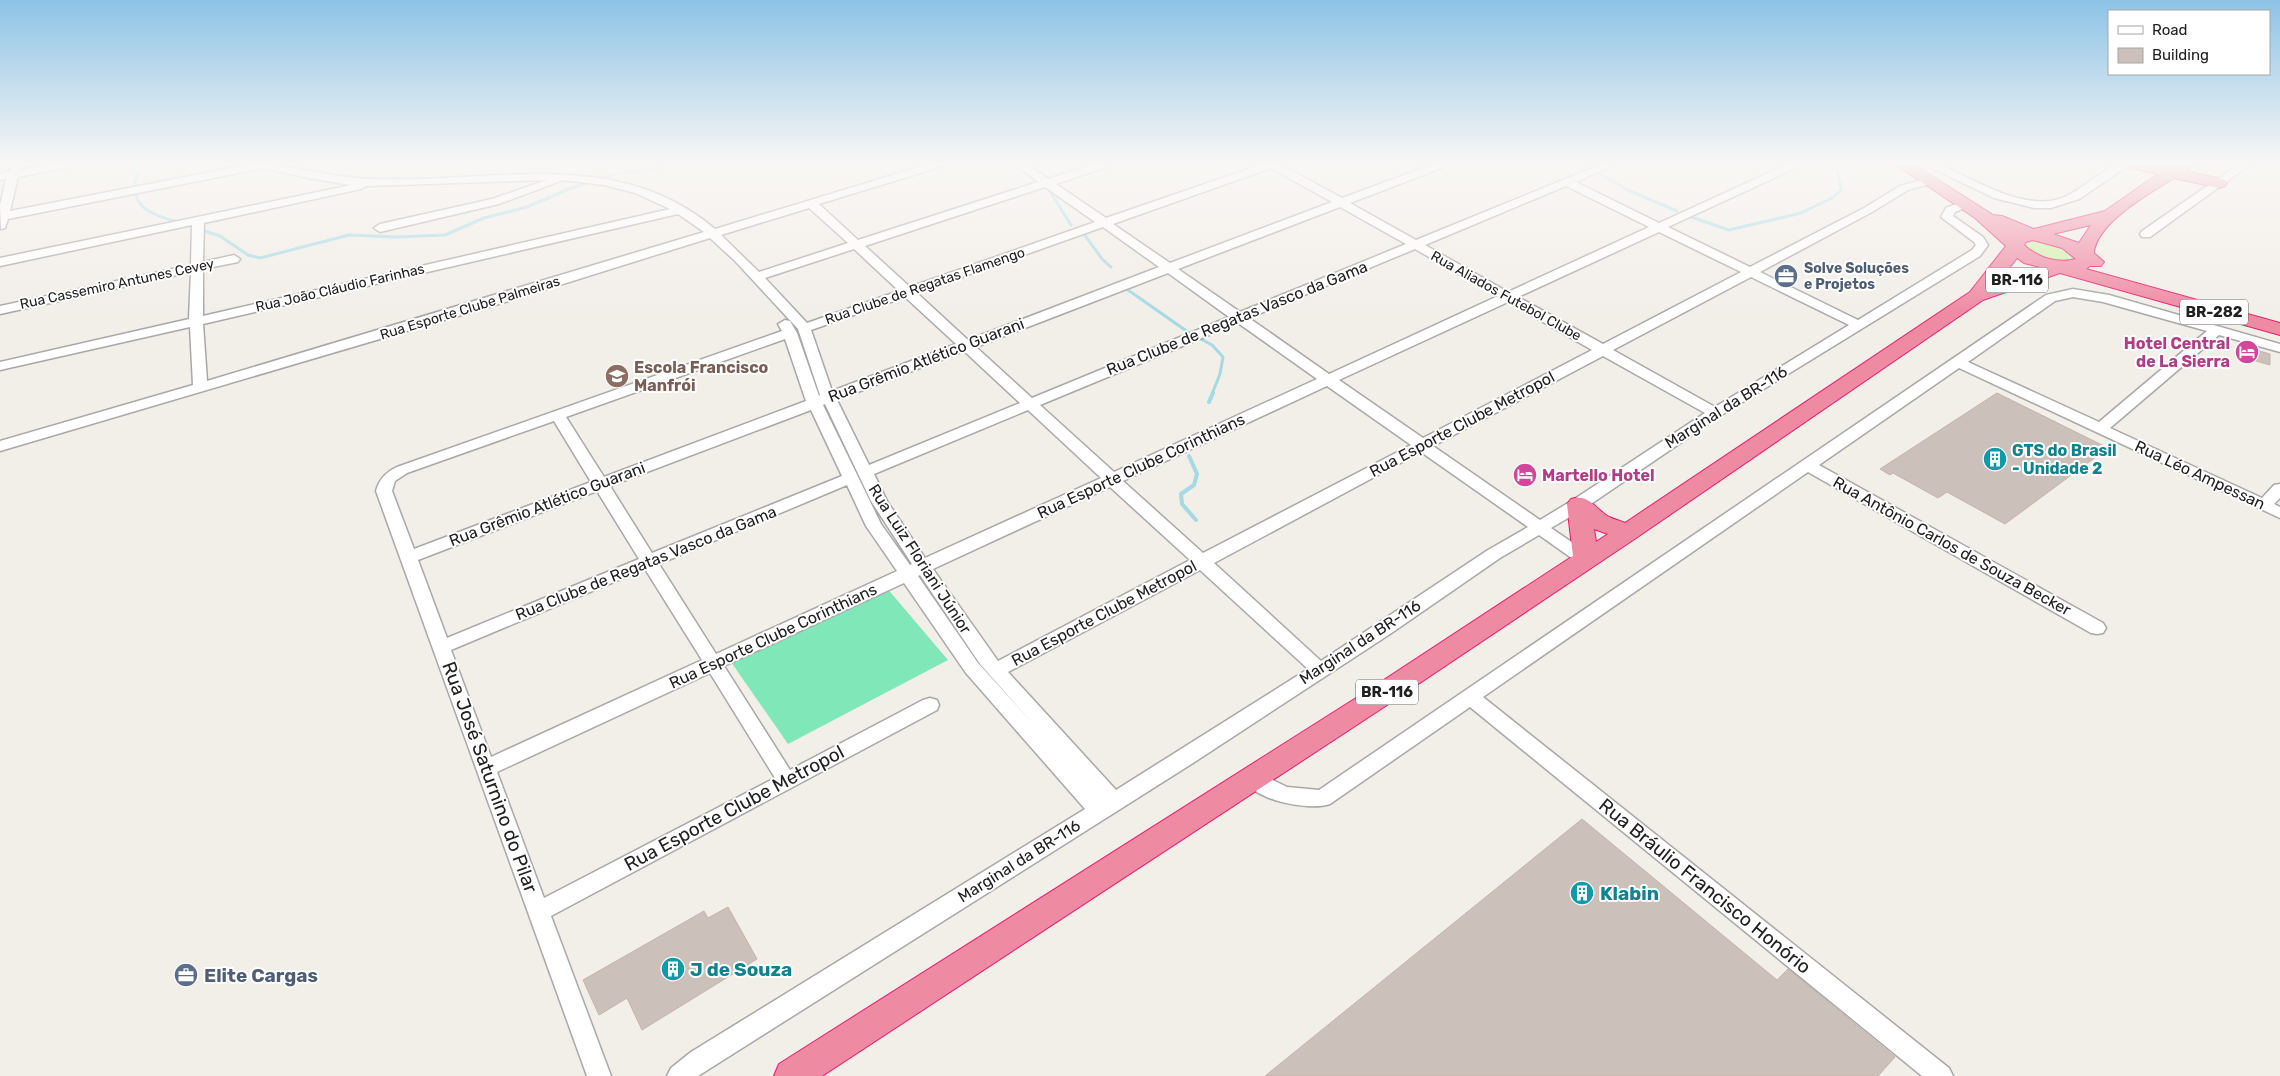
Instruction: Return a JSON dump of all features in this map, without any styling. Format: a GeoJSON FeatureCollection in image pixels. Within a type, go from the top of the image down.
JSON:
{"type":"FeatureCollection","features":[{"type":"Feature","properties":{"kind":"highway","name":"BR-282"},"geometry":{"type":"LineString","coordinates":[[1980,214],[2000,229],[2030,259],[2280,328]]}},
{"type":"Feature","properties":{"kind":"highway","name":"BR-282"},"geometry":{"type":"LineString","coordinates":[[1986,214],[2035,236],[2063,242],[2149,292]]}},
{"type":"Feature","properties":{"kind":"highway","name":"BR-116"},"geometry":{"type":"LineString","coordinates":[[1976,296],[2009,257],[2019,238],[2035,236],[2108,215]]}},
{"type":"Feature","properties":{"kind":"highway","name":"BR-116"},"geometry":{"type":"LineString","coordinates":[[791,1076],[1254,779],[1628,532],[1976,296],[2059,267],[2081,265],[2085,260],[2084,254],[2093,233],[2108,215]]}},
{"type":"Feature","properties":{"kind":"highway"},"geometry":{"type":"LineString","coordinates":[[1579,504],[1599,522],[1628,532]]}},
{"type":"Feature","properties":{"kind":"highway"},"geometry":{"type":"LineString","coordinates":[[1579,504],[1586,560]]}},
{"type":"Feature","properties":{"kind":"street"},"geometry":{"type":"LineString","coordinates":[[1,220],[27,214]]}},
{"type":"Feature","properties":{"kind":"street"},"geometry":{"type":"LineString","coordinates":[[0,262],[177,225],[197,225],[244,214]]}},
{"type":"Feature","properties":{"kind":"street"},"geometry":{"type":"LineString","coordinates":[[380,228],[441,214]]}},
{"type":"Feature","properties":{"kind":"street","name":"Rua João Cláudio Farinhas"},"geometry":{"type":"LineString","coordinates":[[0,366],[662,214]]}},
{"type":"Feature","properties":{"kind":"street","name":"Rua Luiz Floriani Júnior"},"geometry":{"type":"LineString","coordinates":[[685,214],[756,277],[797,331],[821,400],[857,475],[874,526],[914,570],[1106,806]]}},
{"type":"Feature","properties":{"kind":"street","name":"Rua Esporte Clube Palmeiras"},"geometry":{"type":"LineString","coordinates":[[0,446],[775,214]]}},
{"type":"Feature","properties":{"kind":"street"},"geometry":{"type":"LineString","coordinates":[[823,214],[1320,670]]}},
{"type":"Feature","properties":{"kind":"street"},"geometry":{"type":"LineString","coordinates":[[756,277],[949,214]]}},
{"type":"Feature","properties":{"kind":"street"},"geometry":{"type":"LineString","coordinates":[[1093,214],[1586,560]]}},
{"type":"Feature","properties":{"kind":"street","name":"Rua Clube de Regatas Flamengo"},"geometry":{"type":"LineString","coordinates":[[388,479],[402,470],[1127,214]]}},
{"type":"Feature","properties":{"kind":"street","name":"Rua Grêmio Atlético Guarani"},"geometry":{"type":"LineString","coordinates":[[409,557],[1309,214]]}},
{"type":"Feature","properties":{"kind":"street","name":"Rua Aliados Futebol Clube"},"geometry":{"type":"LineString","coordinates":[[1363,214],[1714,413]]}},
{"type":"Feature","properties":{"kind":"street","name":"Rua Clube de Regatas Vasco da Gama"},"geometry":{"type":"LineString","coordinates":[[442,647],[1488,214]]}},
{"type":"Feature","properties":{"kind":"street"},"geometry":{"type":"LineString","coordinates":[[1633,214],[1859,325]]}},
{"type":"Feature","properties":{"kind":"street","name":"Rua Esporte Clube Corinthians"},"geometry":{"type":"LineString","coordinates":[[486,768],[1687,214]]}},
{"type":"Feature","properties":{"kind":"street","name":"Rua Esporte Clube Metropol"},"geometry":{"type":"LineString","coordinates":[[996,670],[1860,214]]}},
{"type":"Feature","properties":{"kind":"street","name":"Marginal da BR-116"},"geometry":{"type":"LineString","coordinates":[[679,1076],[699,1060],[1320,670],[1494,554],[1579,504],[1714,413],[1859,325],[1980,248],[1982,245],[1979,240],[1947,217],[1948,214]]}},
{"type":"Feature","properties":{"kind":"street"},"geometry":{"type":"LineString","coordinates":[[2146,234],[2174,214]]}},
{"type":"Feature","properties":{"kind":"street"},"geometry":{"type":"LineString","coordinates":[[197,225],[196,321],[200,387]]}},
{"type":"Feature","properties":{"kind":"street","name":"Rua Luiz Floriani Júnior"},"geometry":{"type":"LineString","coordinates":[[707,235],[783,322],[797,331]]}},
{"type":"Feature","properties":{"kind":"street","name":"Rua Cassemiro Antunes Cevey"},"geometry":{"type":"LineString","coordinates":[[0,310],[234,259]]}},
{"type":"Feature","properties":{"kind":"street"},"geometry":{"type":"LineString","coordinates":[[1254,779],[1290,798],[1305,800],[1323,798],[2050,298],[2073,293],[2111,299],[2280,348]]}},
{"type":"Feature","properties":{"kind":"street"},"geometry":{"type":"LineString","coordinates":[[2101,428],[2217,330]]}},
{"type":"Feature","properties":{"kind":"street","name":"Rua Léo Ampessan"},"geometry":{"type":"LineString","coordinates":[[1957,362],[2280,513]]}},
{"type":"Feature","properties":{"kind":"street"},"geometry":{"type":"LineString","coordinates":[[557,415],[787,781]]}},
{"type":"Feature","properties":{"kind":"street","name":"Rua Antônio Carlos de Souza Becker"},"geometry":{"type":"LineString","coordinates":[[1807,465],[2097,628]]}},
{"type":"Feature","properties":{"kind":"street","name":"Rua José Saturnino do Pilar"},"geometry":{"type":"LineString","coordinates":[[388,479],[384,491],[599,1076]]}},
{"type":"Feature","properties":{"kind":"street"},"geometry":{"type":"LineString","coordinates":[[2264,506],[2280,489]]}},
{"type":"Feature","properties":{"kind":"street","name":"Rua Luiz Floriani Júnior"},"geometry":{"type":"LineString","coordinates":[[914,570],[972,668],[1106,806]]}},
{"type":"Feature","properties":{"kind":"street","name":"Rua Bráulio Francisco Honório"},"geometry":{"type":"LineString","coordinates":[[1470,697],[1941,1076]]}},
{"type":"Feature","properties":{"kind":"street","name":"Rua Esporte Clube Metropol"},"geometry":{"type":"LineString","coordinates":[[539,912],[930,705]]}},
{"type":"Feature","properties":{"kind":"green space"},"geometry":{"type":"Polygon","coordinates":[[[2030,240],[2053,241],[2077,259],[2071,263],[2041,259],[2023,245],[2030,240]]]}},
{"type":"Feature","properties":{"kind":"green space"},"geometry":{"type":"Polygon","coordinates":[[[886,587],[948,660],[788,744],[731,662],[886,587]]]}},
{"type":"Feature","properties":{"kind":"building"},"geometry":{"type":"Polygon","coordinates":[[[2249,348],[2270,354],[2270,365],[2249,359],[2249,348]]]}},
{"type":"Feature","properties":{"kind":"building","name":"GTS do Brasil - Unidade 2"},"geometry":{"type":"Polygon","coordinates":[[[1997,393],[2108,448],[2005,524],[1947,492],[1938,498],[1893,473],[1890,475],[1880,469],[1997,393]]]}},
{"type":"Feature","properties":{"kind":"building","name":"Klabin"},"geometry":{"type":"Polygon","coordinates":[[[1582,819],[1777,980],[1788,969],[1895,1057],[1878,1076],[1265,1076],[1582,819]]]}},
{"type":"Feature","properties":{"kind":"building","name":"J de Souza"},"geometry":{"type":"Polygon","coordinates":[[[728,907],[757,959],[642,1030],[627,998],[599,1015],[583,980],[704,911],[708,918],[728,907]]]}},
{"type":"Feature","properties":{"kind":"waterway"},"geometry":{"type":"LineString","coordinates":[[154,214],[180,223]]}},
{"type":"Feature","properties":{"kind":"waterway"},"geometry":{"type":"LineString","coordinates":[[186,225],[220,236],[248,255],[260,258],[349,235],[395,237],[445,235],[484,218],[499,214]]}},
{"type":"Feature","properties":{"kind":"waterway"},"geometry":{"type":"LineString","coordinates":[[1064,214],[1071,225]]}},
{"type":"Feature","properties":{"kind":"waterway"},"geometry":{"type":"LineString","coordinates":[[1691,217],[1729,230],[1796,214]]}},
{"type":"Feature","properties":{"kind":"waterway"},"geometry":{"type":"LineString","coordinates":[[1084,234],[1102,259],[1111,267]]}},
{"type":"Feature","properties":{"kind":"waterway"},"geometry":{"type":"LineString","coordinates":[[1128,290],[1188,332]]}},
{"type":"Feature","properties":{"kind":"waterway"},"geometry":{"type":"LineString","coordinates":[[1201,339],[1212,345],[1223,357],[1220,374],[1212,394]]}},
{"type":"Feature","properties":{"kind":"waterway"},"geometry":{"type":"LineString","coordinates":[[1209,402],[1213,393]]}},
{"type":"Feature","properties":{"kind":"waterway"},"geometry":{"type":"LineString","coordinates":[[1189,456],[1197,474],[1194,485],[1181,494],[1182,504],[1196,520]]}},
{"type":"Feature","properties":{"kind":"place","name":"Solve Soluções e Projetos"},"geometry":{"type":"Point","coordinates":[1786,276]}},
{"type":"Feature","properties":{"kind":"place","name":"Hotel Central de La Sierra"},"geometry":{"type":"Point","coordinates":[2247,352]}},
{"type":"Feature","properties":{"kind":"place","name":"Escola Francisco Manfrói"},"geometry":{"type":"Point","coordinates":[617,376]}},
{"type":"Feature","properties":{"kind":"place","name":"GTS do Brasil - Unidade 2"},"geometry":{"type":"Point","coordinates":[1995,459]}},
{"type":"Feature","properties":{"kind":"place","name":"Martello Hotel"},"geometry":{"type":"Point","coordinates":[1525,475]}},
{"type":"Feature","properties":{"kind":"place","name":"Klabin"},"geometry":{"type":"Point","coordinates":[1582,893]}},
{"type":"Feature","properties":{"kind":"place","name":"J de Souza"},"geometry":{"type":"Point","coordinates":[673,969]}},
{"type":"Feature","properties":{"kind":"place","name":"Elite Cargas"},"geometry":{"type":"Point","coordinates":[186,975]}}]}
